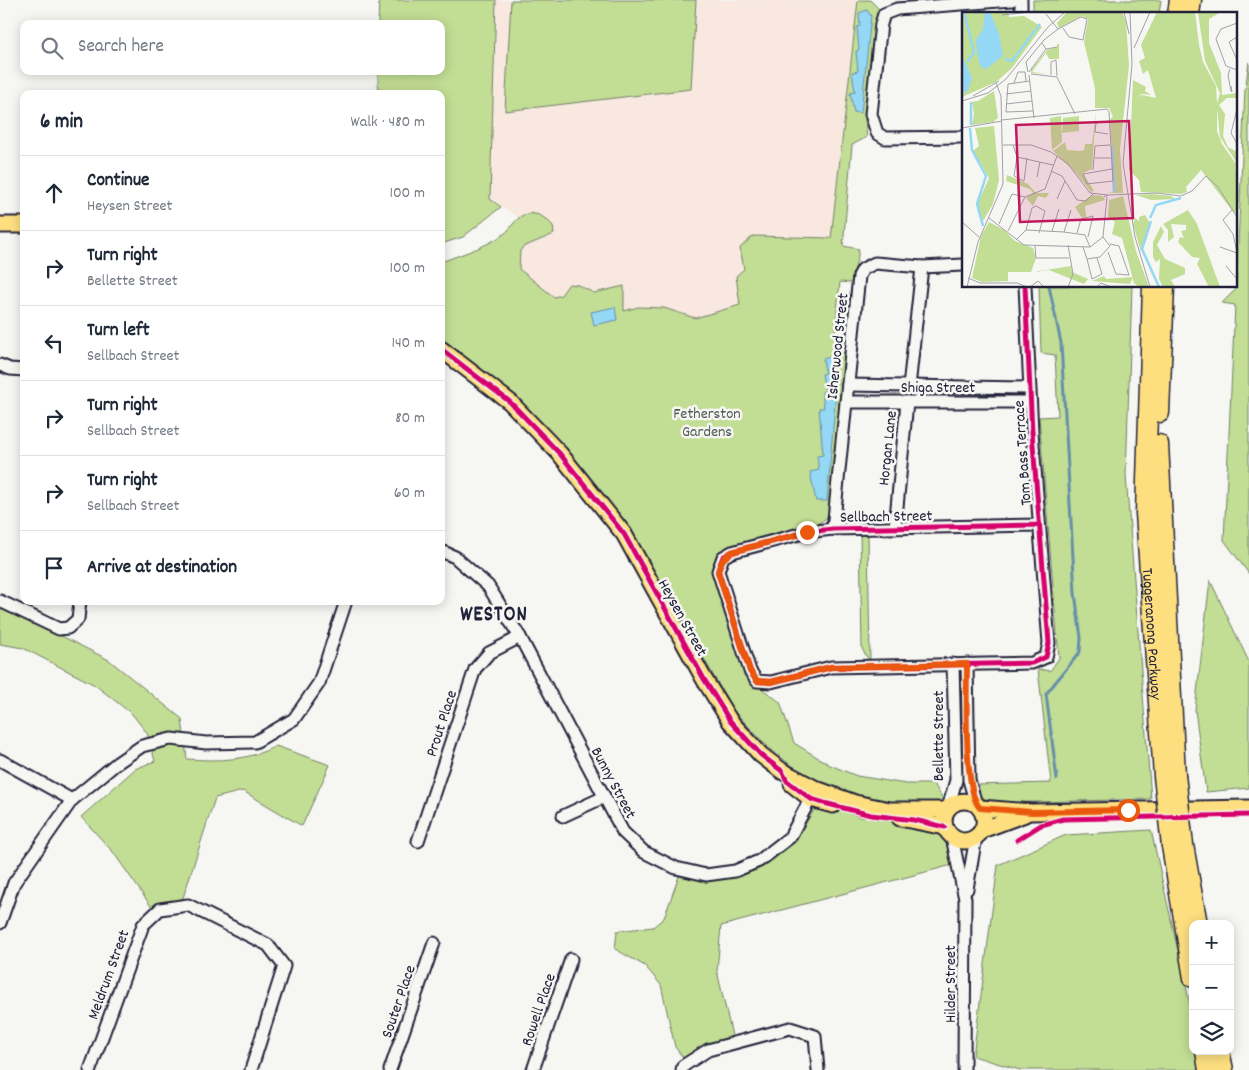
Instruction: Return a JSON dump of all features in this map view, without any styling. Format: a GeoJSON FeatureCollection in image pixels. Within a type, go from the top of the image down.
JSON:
{"type":"FeatureCollection","features":[{"type":"Feature","properties":{"kind":"highway","name":"Tuggeranong Parkway"},"geometry":{"type":"LineString","coordinates":[[1152,288],[1145,513],[1169,776],[1192,965]]}},
{"type":"Feature","properties":{"kind":"highway","name":"Tuggeranong Parkway"},"geometry":{"type":"LineString","coordinates":[[1165,288],[1158,460],[1169,776]]}},
{"type":"Feature","properties":{"kind":"highway","name":"Tuggeranong Parkway"},"geometry":{"type":"LineString","coordinates":[[1178,846],[1197,920]]}},
{"type":"Feature","properties":{"kind":"highway"},"geometry":{"type":"LineString","coordinates":[[1206,1055],[1208,1070]]}},
{"type":"Feature","properties":{"kind":"highway"},"geometry":{"type":"LineString","coordinates":[[1221,1055],[1224,1070]]}},
{"type":"Feature","properties":{"kind":"main road"},"geometry":{"type":"LineString","coordinates":[[0,225],[20,225]]}},
{"type":"Feature","properties":{"kind":"main road","name":"Heysen Street"},"geometry":{"type":"LineString","coordinates":[[445,352],[510,402],[566,462],[624,534],[704,679],[730,721],[761,755],[782,771],[787,781],[813,794],[871,815],[914,820],[948,832],[964,841],[1031,812]]}},
{"type":"Feature","properties":{"kind":"main road","name":"Heysen Street"},"geometry":{"type":"LineString","coordinates":[[813,794],[871,807],[899,810],[947,809],[961,800],[978,806],[1031,812],[1249,808]]}},
{"type":"Feature","properties":{"kind":"main road"},"geometry":{"type":"LineString","coordinates":[[978,806],[984,816],[979,834]]}},
{"type":"Feature","properties":{"kind":"main road"},"geometry":{"type":"LineString","coordinates":[[947,809],[944,818],[948,832]]}},
{"type":"Feature","properties":{"kind":"street"},"geometry":{"type":"LineString","coordinates":[[962,137],[886,138],[877,133],[871,114],[880,24],[884,14],[897,9],[1012,0]]}},
{"type":"Feature","properties":{"kind":"street","name":"Isherwood Street"},"geometry":{"type":"LineString","coordinates":[[833,529],[859,276],[862,269],[875,263],[922,267],[962,265]]}},
{"type":"Feature","properties":{"kind":"street"},"geometry":{"type":"LineString","coordinates":[[909,387],[922,267]]}},
{"type":"Feature","properties":{"kind":"street","name":"Tom Bass Terrace"},"geometry":{"type":"LineString","coordinates":[[967,664],[1032,663],[1043,660],[1047,655],[1048,631],[1038,525],[1029,388],[1025,288]]}},
{"type":"Feature","properties":{"kind":"street"},"geometry":{"type":"LineString","coordinates":[[0,365],[10,369],[20,370]]}},
{"type":"Feature","properties":{"kind":"street","name":"Shiga Street"},"geometry":{"type":"LineString","coordinates":[[848,385],[1029,388]]}},
{"type":"Feature","properties":{"kind":"street","name":"Shiga Street"},"geometry":{"type":"LineString","coordinates":[[846,402],[1030,402]]}},
{"type":"Feature","properties":{"kind":"street","name":"Horgan Lane"},"geometry":{"type":"LineString","coordinates":[[895,528],[907,402]]}},
{"type":"Feature","properties":{"kind":"street","name":"Sellbach Street"},"geometry":{"type":"LineString","coordinates":[[967,664],[831,667],[771,682],[757,681],[750,671],[718,572],[723,557],[732,552],[807,532],[833,529],[1038,525]]}},
{"type":"Feature","properties":{"kind":"street","name":"Bunny Street"},"geometry":{"type":"LineString","coordinates":[[445,553],[455,557],[488,586],[520,637],[624,832],[644,852],[676,868],[706,874],[736,871],[759,861],[790,837],[813,794]]}},
{"type":"Feature","properties":{"kind":"street"},"geometry":{"type":"LineString","coordinates":[[0,601],[59,629],[68,628],[78,619],[80,605]]}},
{"type":"Feature","properties":{"kind":"street"},"geometry":{"type":"LineString","coordinates":[[0,923],[14,884],[72,800],[117,763],[142,746],[171,739],[206,743],[255,742],[294,719],[319,683],[345,605]]}},
{"type":"Feature","properties":{"kind":"street","name":"Prout Place"},"geometry":{"type":"LineString","coordinates":[[418,841],[475,669],[489,653],[520,637]]}},
{"type":"Feature","properties":{"kind":"street","name":"Bellette Street"},"geometry":{"type":"LineString","coordinates":[[947,809],[956,780],[953,664]]}},
{"type":"Feature","properties":{"kind":"street","name":"Bellette Street"},"geometry":{"type":"LineString","coordinates":[[967,664],[969,780],[978,806]]}},
{"type":"Feature","properties":{"kind":"street"},"geometry":{"type":"LineString","coordinates":[[0,760],[72,800]]}},
{"type":"Feature","properties":{"kind":"street"},"geometry":{"type":"LineString","coordinates":[[563,816],[604,797]]}},
{"type":"Feature","properties":{"kind":"street","name":"Hilder Street"},"geometry":{"type":"LineString","coordinates":[[948,832],[965,899]]}},
{"type":"Feature","properties":{"kind":"street","name":"Hilder Street"},"geometry":{"type":"LineString","coordinates":[[964,1070],[965,899],[979,834]]}},
{"type":"Feature","properties":{"kind":"street","name":"Meldrum Street"},"geometry":{"type":"LineString","coordinates":[[90,1070],[142,925],[160,909],[188,904],[268,945],[284,966],[251,1070]]}},
{"type":"Feature","properties":{"kind":"street","name":"Souter Place"},"geometry":{"type":"LineString","coordinates":[[390,1070],[434,943]]}},
{"type":"Feature","properties":{"kind":"street","name":"Rowell Place"},"geometry":{"type":"LineString","coordinates":[[534,1070],[571,958]]}},
{"type":"Feature","properties":{"kind":"street"},"geometry":{"type":"LineString","coordinates":[[682,1070],[683,1066],[708,1050],[790,1028],[816,1036],[818,1070]]}},
{"type":"Feature","properties":{"kind":"shaded area"},"geometry":{"type":"Polygon","coordinates":[[[496,0],[858,0],[831,238],[753,236],[740,248],[744,269],[736,276],[741,305],[695,318],[664,308],[638,307],[623,311],[624,286],[594,293],[579,285],[554,297],[519,269],[520,251],[523,247],[554,234],[526,213],[519,218],[490,199],[496,0]]]}},
{"type":"Feature","properties":{"kind":"green space"},"geometry":{"type":"Polygon","coordinates":[[[379,0],[496,0],[490,199],[501,207],[463,237],[445,243],[445,90],[378,90],[378,75],[445,75],[445,20],[378,20],[379,0]]]}},
{"type":"Feature","properties":{"kind":"green space"},"geometry":{"type":"Polygon","coordinates":[[[511,0],[696,0],[691,89],[505,111],[511,0]]]}},
{"type":"Feature","properties":{"kind":"green space","name":"Fetherston Gardens"},"geometry":{"type":"Polygon","coordinates":[[[858,0],[870,0],[879,9],[865,120],[867,137],[852,145],[843,246],[859,249],[851,283],[840,282],[833,351],[844,353],[829,515],[823,521],[811,527],[721,554],[715,562],[714,575],[756,684],[780,702],[794,743],[830,765],[857,776],[906,784],[934,784],[943,799],[933,804],[907,804],[876,800],[837,790],[797,770],[767,746],[733,710],[643,551],[569,451],[524,406],[479,367],[445,345],[445,261],[490,243],[507,232],[517,219],[523,215],[538,215],[545,218],[553,226],[554,234],[523,247],[520,251],[519,269],[554,297],[561,295],[569,284],[578,285],[594,293],[624,286],[624,311],[638,307],[664,308],[695,318],[740,305],[736,276],[744,269],[740,248],[753,236],[831,238],[858,0]]]}},
{"type":"Feature","properties":{"kind":"green space"},"geometry":{"type":"Polygon","coordinates":[[[1033,0],[1161,0],[1159,12],[1033,12],[1033,0]]]}},
{"type":"Feature","properties":{"kind":"green space"},"geometry":{"type":"Polygon","coordinates":[[[1249,62],[1249,574],[1224,540],[1235,305],[1222,303],[1236,289],[1245,90],[1249,62]]]}},
{"type":"Feature","properties":{"kind":"green space"},"geometry":{"type":"Polygon","coordinates":[[[1039,288],[1132,288],[1126,476],[1151,799],[995,803],[979,796],[975,785],[1051,783],[1038,669],[1050,671],[1059,658],[1039,417],[1058,416],[1055,355],[1041,353],[1039,288]]]}},
{"type":"Feature","properties":{"kind":"green space"},"geometry":{"type":"Polygon","coordinates":[[[860,533],[868,533],[870,662],[862,649],[860,533]]]}},
{"type":"Feature","properties":{"kind":"green space"},"geometry":{"type":"Polygon","coordinates":[[[1210,580],[1249,662],[1249,788],[1206,792],[1195,710],[1210,580]]]}},
{"type":"Feature","properties":{"kind":"green space"},"geometry":{"type":"Polygon","coordinates":[[[0,605],[109,660],[182,719],[187,759],[233,759],[254,755],[276,746],[330,765],[302,826],[243,791],[215,798],[182,901],[153,909],[113,852],[81,817],[135,769],[155,761],[147,733],[132,714],[95,685],[23,648],[0,644],[0,605]]]}},
{"type":"Feature","properties":{"kind":"green space"},"geometry":{"type":"Polygon","coordinates":[[[823,807],[836,808],[860,817],[942,827],[956,864],[721,926],[717,971],[733,1040],[684,1059],[675,1047],[661,985],[645,966],[615,949],[617,931],[653,927],[664,918],[679,876],[724,878],[759,869],[788,847],[814,810],[823,807]]]}},
{"type":"Feature","properties":{"kind":"green space"},"geometry":{"type":"Polygon","coordinates":[[[1151,830],[1189,1000],[1189,1055],[1201,1055],[1204,1070],[1020,1070],[973,1056],[998,865],[1066,835],[1151,830]]]}},
{"type":"Feature","properties":{"kind":"water"},"geometry":{"type":"Polygon","coordinates":[[[867,10],[871,16],[861,113],[854,112],[850,93],[855,92],[852,72],[858,71],[856,51],[859,50],[857,27],[860,26],[859,13],[867,10]]]}},
{"type":"Feature","properties":{"kind":"water"},"geometry":{"type":"Polygon","coordinates":[[[615,307],[617,320],[594,325],[591,312],[615,307]]]}},
{"type":"Feature","properties":{"kind":"water"},"geometry":{"type":"Polygon","coordinates":[[[830,357],[837,379],[827,501],[816,501],[810,472],[819,470],[817,456],[823,455],[819,408],[824,408],[822,392],[825,391],[822,374],[825,373],[823,359],[830,357]]]}},
{"type":"Feature","properties":{"kind":"waterway"},"geometry":{"type":"LineString","coordinates":[[1049,288],[1061,343],[1075,593],[1081,638],[1080,652],[1046,694],[1057,779]]}},
{"type":"Feature","properties":{"kind":"cycle path"},"geometry":{"type":"LineString","coordinates":[[1025,288],[1032,432],[1049,643],[1046,657],[1032,663],[831,667],[771,682],[757,681],[750,671],[718,571],[723,557],[732,552],[807,532],[833,529],[1039,525]]}},
{"type":"Feature","properties":{"kind":"cycle path"},"geometry":{"type":"LineString","coordinates":[[445,352],[510,402],[560,454],[624,534],[704,679],[730,721],[761,755],[782,771],[787,781],[811,799],[824,803],[871,815],[914,820],[945,827]]}},
{"type":"Feature","properties":{"kind":"cycle path"},"geometry":{"type":"LineString","coordinates":[[1017,840],[1041,825],[1063,819],[1249,815]]}},
{"type":"Feature","properties":{"kind":"district","name":"WESTON"},"geometry":{"type":"Point","coordinates":[494,613]}},
{"type":"Feature","properties":{"kind":"route"},"geometry":{"type":"LineString","coordinates":[[807,532],[732,552],[723,557],[720,564],[718,572],[750,671],[757,681],[771,682],[831,667],[967,664],[969,780],[976,804],[980,808],[1031,812],[1128,810]]}}]}
